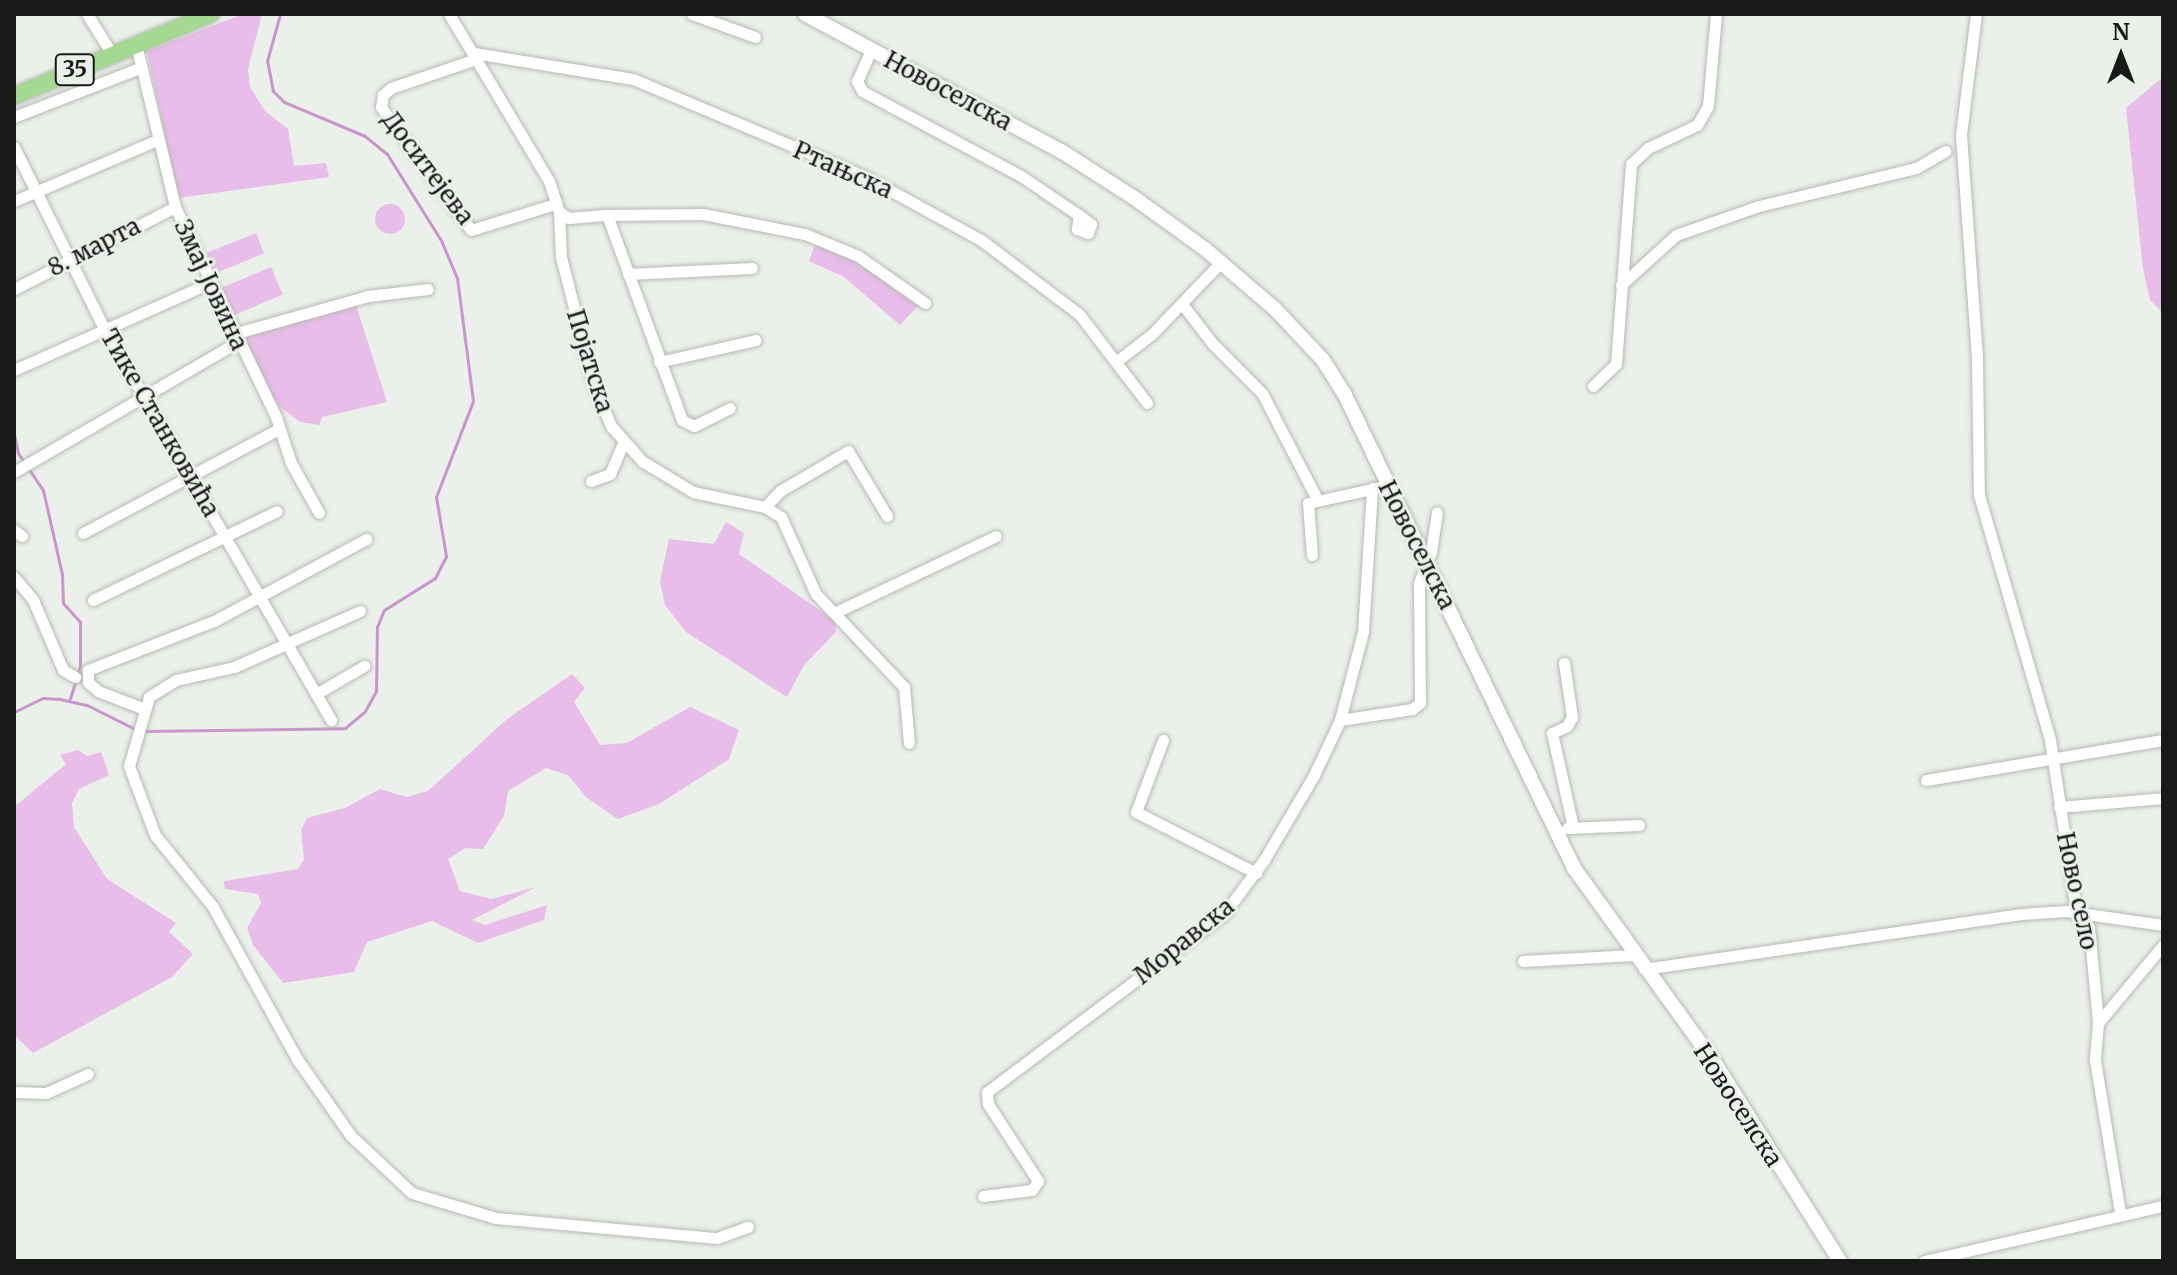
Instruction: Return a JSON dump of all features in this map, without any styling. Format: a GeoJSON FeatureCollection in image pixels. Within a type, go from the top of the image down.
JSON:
{"type":"FeatureCollection","features":[{"type":"Feature","properties":{"kind":"main road","name":"35"},"geometry":{"type":"LineString","coordinates":[[14,96],[211,14]]}},
{"type":"Feature","properties":{"kind":"street"},"geometry":{"type":"LineString","coordinates":[[87,14],[112,54]]}},
{"type":"Feature","properties":{"kind":"street","name":"Појатска"},"geometry":{"type":"LineString","coordinates":[[449,14],[539,160],[557,208],[561,257],[593,383],[623,443],[660,476],[693,492],[765,507]]}},
{"type":"Feature","properties":{"kind":"street"},"geometry":{"type":"LineString","coordinates":[[692,14],[755,37]]}},
{"type":"Feature","properties":{"kind":"street","name":"Новоселска"},"geometry":{"type":"LineString","coordinates":[[805,14],[1083,163],[1220,263],[1275,309],[1323,360],[1344,393],[1379,487],[1425,561],[1555,831],[1634,955],[1716,1065],[1840,1261]]}},
{"type":"Feature","properties":{"kind":"street"},"geometry":{"type":"LineString","coordinates":[[1593,386],[1616,364],[1631,164],[1648,148],[1697,125],[1708,106],[1716,14]]}},
{"type":"Feature","properties":{"kind":"street","name":"Ново село"},"geometry":{"type":"LineString","coordinates":[[1976,14],[1961,135],[1977,360],[1978,485],[2010,612],[2050,740],[2077,916],[2089,927],[2098,1023],[2097,1087],[2120,1212]]}},
{"type":"Feature","properties":{"kind":"street","name":"Змај Јовина"},"geometry":{"type":"LineString","coordinates":[[136,44],[175,207],[319,513]]}},
{"type":"Feature","properties":{"kind":"street"},"geometry":{"type":"LineString","coordinates":[[871,50],[857,81],[862,91],[1021,176],[1079,215]]}},
{"type":"Feature","properties":{"kind":"street","name":"Доситејева"},"geometry":{"type":"LineString","coordinates":[[475,56],[391,88],[381,103],[468,228],[489,228],[557,208]]}},
{"type":"Feature","properties":{"kind":"street","name":"Ртањска"},"geometry":{"type":"LineString","coordinates":[[475,56],[633,79],[864,176],[1017,265],[1079,314],[1147,403]]}},
{"type":"Feature","properties":{"kind":"street"},"geometry":{"type":"LineString","coordinates":[[14,117],[142,67]]}},
{"type":"Feature","properties":{"kind":"street"},"geometry":{"type":"LineString","coordinates":[[14,201],[157,140]]}},
{"type":"Feature","properties":{"kind":"street","name":"Тике Станковића"},"geometry":{"type":"LineString","coordinates":[[14,147],[73,258],[105,330],[331,720]]}},
{"type":"Feature","properties":{"kind":"street"},"geometry":{"type":"LineString","coordinates":[[1621,285],[1676,235],[1759,206],[1916,168],[1946,151]]}},
{"type":"Feature","properties":{"kind":"street","name":"8. марта"},"geometry":{"type":"LineString","coordinates":[[14,289],[175,207]]}},
{"type":"Feature","properties":{"kind":"street"},"geometry":{"type":"LineString","coordinates":[[557,208],[569,218],[663,211],[778,227],[858,256],[925,303]]}},
{"type":"Feature","properties":{"kind":"street"},"geometry":{"type":"LineString","coordinates":[[607,215],[659,362],[686,424],[694,426],[730,408]]}},
{"type":"Feature","properties":{"kind":"street"},"geometry":{"type":"LineString","coordinates":[[1117,361],[1182,304],[1220,263]]}},
{"type":"Feature","properties":{"kind":"street"},"geometry":{"type":"LineString","coordinates":[[628,274],[752,268]]}},
{"type":"Feature","properties":{"kind":"street"},"geometry":{"type":"LineString","coordinates":[[14,370],[209,283]]}},
{"type":"Feature","properties":{"kind":"street"},"geometry":{"type":"LineString","coordinates":[[22,466],[235,338],[368,296],[428,289]]}},
{"type":"Feature","properties":{"kind":"street"},"geometry":{"type":"LineString","coordinates":[[1182,304],[1213,344],[1262,393],[1316,497]]}},
{"type":"Feature","properties":{"kind":"street"},"geometry":{"type":"LineString","coordinates":[[659,362],[756,340]]}},
{"type":"Feature","properties":{"kind":"street"},"geometry":{"type":"LineString","coordinates":[[83,533],[279,429]]}},
{"type":"Feature","properties":{"kind":"street"},"geometry":{"type":"LineString","coordinates":[[591,481],[610,474],[623,443]]}},
{"type":"Feature","properties":{"kind":"street"},"geometry":{"type":"LineString","coordinates":[[887,516],[848,451],[780,491],[765,507],[789,530],[816,594],[904,687],[909,743]]}},
{"type":"Feature","properties":{"kind":"street"},"geometry":{"type":"LineString","coordinates":[[1312,555],[1306,506],[1316,497],[1379,487]]}},
{"type":"Feature","properties":{"kind":"street","name":"Моравска"},"geometry":{"type":"LineString","coordinates":[[983,1196],[1032,1190],[1038,1181],[988,1104],[987,1092],[1224,914],[1256,873],[1314,775],[1340,720],[1363,632],[1379,487]]}},
{"type":"Feature","properties":{"kind":"street"},"geometry":{"type":"LineString","coordinates":[[93,600],[228,538],[277,511]]}},
{"type":"Feature","properties":{"kind":"street"},"geometry":{"type":"LineString","coordinates":[[1340,720],[1412,709],[1420,703],[1417,617],[1425,561],[1431,552],[1437,512]]}},
{"type":"Feature","properties":{"kind":"street"},"geometry":{"type":"LineString","coordinates":[[834,613],[996,536]]}},
{"type":"Feature","properties":{"kind":"street"},"geometry":{"type":"LineString","coordinates":[[82,676],[262,598],[366,539]]}},
{"type":"Feature","properties":{"kind":"street"},"geometry":{"type":"LineString","coordinates":[[14,577],[33,600],[63,670],[82,676],[110,699],[140,714]]}},
{"type":"Feature","properties":{"kind":"street"},"geometry":{"type":"LineString","coordinates":[[360,611],[289,646],[228,669],[176,680],[157,689],[140,714],[129,773],[155,835],[228,930],[319,1092],[387,1175],[412,1193],[496,1218],[717,1238],[748,1227]]}},
{"type":"Feature","properties":{"kind":"street"},"geometry":{"type":"LineString","coordinates":[[1564,663],[1572,717],[1567,726],[1552,733],[1573,827]]}},
{"type":"Feature","properties":{"kind":"street"},"geometry":{"type":"LineString","coordinates":[[316,694],[364,666]]}},
{"type":"Feature","properties":{"kind":"street"},"geometry":{"type":"LineString","coordinates":[[1163,740],[1136,812],[1256,873]]}},
{"type":"Feature","properties":{"kind":"street"},"geometry":{"type":"LineString","coordinates":[[1926,780],[2054,761],[2163,740]]}},
{"type":"Feature","properties":{"kind":"street","name":"Ново село"},"geometry":{"type":"LineString","coordinates":[[2059,807],[2161,801]]}},
{"type":"Feature","properties":{"kind":"street"},"geometry":{"type":"LineString","coordinates":[[1555,831],[1573,827],[1639,825]]}},
{"type":"Feature","properties":{"kind":"street"},"geometry":{"type":"LineString","coordinates":[[1644,969],[2021,914],[2066,911],[2077,916],[2163,925]]}},
{"type":"Feature","properties":{"kind":"street"},"geometry":{"type":"LineString","coordinates":[[2098,1023],[2163,945]]}},
{"type":"Feature","properties":{"kind":"street"},"geometry":{"type":"LineString","coordinates":[[1523,961],[1634,955]]}},
{"type":"Feature","properties":{"kind":"street"},"geometry":{"type":"LineString","coordinates":[[14,1092],[46,1093],[88,1074]]}},
{"type":"Feature","properties":{"kind":"street"},"geometry":{"type":"LineString","coordinates":[[1924,1261],[2120,1212],[2163,1206]]}},
{"type":"Feature","properties":{"kind":"shaded area"},"geometry":{"type":"Polygon","coordinates":[[[243,14],[262,14],[248,69],[250,87],[265,111],[288,129],[294,166],[326,163],[329,177],[178,198],[147,51],[243,14]]]}},
{"type":"Feature","properties":{"kind":"shaded area"},"geometry":{"type":"Polygon","coordinates":[[[2163,77],[2163,313],[2150,300],[2143,269],[2126,108],[2163,77]]]}},
{"type":"Feature","properties":{"kind":"shaded area"},"geometry":{"type":"Polygon","coordinates":[[[390,204],[400,209],[405,219],[400,229],[390,234],[380,229],[375,219],[380,209],[390,204]]]}},
{"type":"Feature","properties":{"kind":"shaded area"},"geometry":{"type":"Polygon","coordinates":[[[256,233],[264,253],[215,273],[207,253],[256,233]]]}},
{"type":"Feature","properties":{"kind":"shaded area"},"geometry":{"type":"Polygon","coordinates":[[[816,243],[855,259],[918,306],[900,325],[844,277],[809,261],[816,243]]]}},
{"type":"Feature","properties":{"kind":"shaded area"},"geometry":{"type":"Polygon","coordinates":[[[271,267],[283,295],[233,316],[221,288],[271,267]]]}},
{"type":"Feature","properties":{"kind":"shaded area"},"geometry":{"type":"Polygon","coordinates":[[[356,305],[387,402],[322,417],[319,425],[300,422],[271,400],[243,342],[248,333],[356,305]]]}},
{"type":"Feature","properties":{"kind":"shaded area"},"geometry":{"type":"Polygon","coordinates":[[[726,522],[744,533],[739,554],[835,621],[836,632],[804,665],[787,697],[686,632],[665,605],[660,581],[669,539],[714,544],[726,522]]]}},
{"type":"Feature","properties":{"kind":"shaded area"},"geometry":{"type":"Polygon","coordinates":[[[572,674],[585,688],[574,702],[600,745],[627,743],[690,707],[739,730],[729,759],[659,804],[618,819],[587,798],[568,775],[546,768],[508,791],[504,816],[483,849],[465,848],[448,859],[460,891],[491,899],[536,887],[472,920],[485,925],[547,905],[544,920],[478,943],[432,921],[367,942],[354,972],[283,983],[253,945],[247,928],[261,903],[258,894],[225,889],[224,881],[298,869],[304,859],[301,830],[307,818],[345,808],[380,789],[407,797],[428,791],[506,720],[572,674]]]}},
{"type":"Feature","properties":{"kind":"shaded area"},"geometry":{"type":"Polygon","coordinates":[[[78,750],[87,756],[101,752],[109,775],[79,789],[72,803],[74,827],[107,879],[176,923],[169,932],[193,954],[172,977],[33,1053],[14,1035],[14,807],[66,764],[60,755],[78,750]]]}},
{"type":"Feature","properties":{"kind":"waterway"},"geometry":{"type":"LineString","coordinates":[[142,731],[345,728],[365,711],[376,691],[377,627],[384,610],[435,578],[446,556],[436,497],[473,401],[457,278],[442,242],[387,154],[365,136],[284,102],[273,91],[267,61],[280,14]]}},
{"type":"Feature","properties":{"kind":"waterway"},"geometry":{"type":"LineString","coordinates":[[14,434],[18,453],[43,490],[62,574],[63,603],[80,622],[80,666],[70,699]]}},
{"type":"Feature","properties":{"kind":"waterway"},"geometry":{"type":"LineString","coordinates":[[14,712],[43,698],[60,699],[87,705],[135,729]]}}]}
